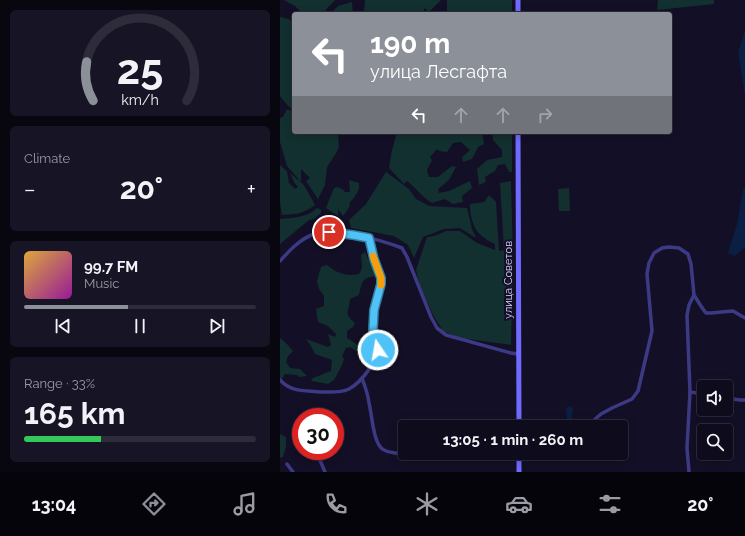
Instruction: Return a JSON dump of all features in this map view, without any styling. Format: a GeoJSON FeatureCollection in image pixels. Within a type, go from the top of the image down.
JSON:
{"type":"FeatureCollection","features":[{"type":"Feature","properties":{"kind":"main road"},"geometry":{"type":"LineString","coordinates":[[518,0],[518,12]]}},
{"type":"Feature","properties":{"kind":"main road","name":"улица Советов"},"geometry":{"type":"LineString","coordinates":[[518,134],[519,420]]}},
{"type":"Feature","properties":{"kind":"main road"},"geometry":{"type":"LineString","coordinates":[[519,460],[519,472]]}},
{"type":"Feature","properties":{"kind":"street"},"geometry":{"type":"LineString","coordinates":[[280,261],[296,244],[314,234],[329,232],[383,241],[402,248],[437,328],[446,335],[518,354]]}},
{"type":"Feature","properties":{"kind":"street"},"geometry":{"type":"LineString","coordinates":[[280,380],[284,385],[306,392],[333,393],[349,390],[366,374],[378,350],[379,343],[373,330],[374,310],[381,284],[381,278],[374,259],[369,238]]}},
{"type":"Feature","properties":{"kind":"street"},"geometry":{"type":"LineString","coordinates":[[594,420],[601,414],[632,399],[638,391],[652,330],[647,274],[649,263],[654,253],[662,248],[679,248],[688,254],[691,264],[694,295],[689,305],[687,315],[690,392],[687,448],[689,472]]}},
{"type":"Feature","properties":{"kind":"street"},"geometry":{"type":"LineString","coordinates":[[694,295],[701,308],[706,313],[710,314],[733,311],[745,318]]}},
{"type":"Feature","properties":{"kind":"street"},"geometry":{"type":"LineString","coordinates":[[362,378],[376,436],[382,449],[391,453],[398,452]]}},
{"type":"Feature","properties":{"kind":"street"},"geometry":{"type":"LineString","coordinates":[[690,392],[697,393]]}},
{"type":"Feature","properties":{"kind":"street"},"geometry":{"type":"LineString","coordinates":[[733,399],[745,400]]}},
{"type":"Feature","properties":{"kind":"street"},"geometry":{"type":"LineString","coordinates":[[320,460],[325,472]]}},
{"type":"Feature","properties":{"kind":"street"},"geometry":{"type":"LineString","coordinates":[[286,464],[293,472]]}},
{"type":"Feature","properties":{"kind":"green space"},"geometry":{"type":"Polygon","coordinates":[[[284,0],[335,0],[324,12],[301,12],[295,6],[284,0]]]}},
{"type":"Feature","properties":{"kind":"green space"},"geometry":{"type":"Polygon","coordinates":[[[365,0],[441,0],[429,12],[424,8],[424,12],[363,12],[365,0]]]}},
{"type":"Feature","properties":{"kind":"green space"},"geometry":{"type":"Polygon","coordinates":[[[447,0],[512,0],[512,12],[447,12],[447,0]]]}},
{"type":"Feature","properties":{"kind":"green space"},"geometry":{"type":"Polygon","coordinates":[[[658,0],[714,0],[714,4],[657,10],[658,0]]]}},
{"type":"Feature","properties":{"kind":"green space"},"geometry":{"type":"Polygon","coordinates":[[[352,2],[353,12],[332,12],[338,6],[352,2]]]}},
{"type":"Feature","properties":{"kind":"green space"},"geometry":{"type":"Polygon","coordinates":[[[280,17],[289,19],[292,22],[292,109],[280,96],[280,17]]]}},
{"type":"Feature","properties":{"kind":"green space"},"geometry":{"type":"Polygon","coordinates":[[[287,109],[292,111],[292,134],[338,134],[339,147],[327,167],[325,185],[318,199],[306,181],[310,178],[301,169],[301,182],[287,166],[280,142],[280,118],[283,117],[287,109]]]}},
{"type":"Feature","properties":{"kind":"green space"},"geometry":{"type":"Polygon","coordinates":[[[396,134],[482,134],[484,144],[478,147],[472,159],[463,162],[462,157],[470,150],[461,142],[453,143],[447,152],[439,151],[437,149],[430,157],[432,160],[427,170],[429,177],[438,177],[452,166],[456,167],[449,180],[438,189],[439,193],[449,191],[470,181],[472,188],[462,196],[463,202],[453,204],[445,199],[432,203],[407,181],[404,184],[389,168],[396,134]]]}},
{"type":"Feature","properties":{"kind":"green space"},"geometry":{"type":"Polygon","coordinates":[[[492,134],[512,134],[512,172],[509,172],[505,164],[498,165],[495,171],[485,177],[486,182],[479,185],[477,169],[487,160],[502,157],[502,150],[493,140],[492,134]]]}},
{"type":"Feature","properties":{"kind":"green space"},"geometry":{"type":"Polygon","coordinates":[[[280,165],[287,171],[289,183],[295,189],[298,187],[290,173],[304,185],[315,205],[300,213],[282,215],[280,203],[280,165]]]}},
{"type":"Feature","properties":{"kind":"green space"},"geometry":{"type":"Polygon","coordinates":[[[386,172],[409,189],[416,199],[429,206],[467,208],[472,229],[476,238],[460,228],[444,229],[423,237],[414,258],[408,245],[394,236],[351,228],[349,220],[366,204],[386,172]]]}},
{"type":"Feature","properties":{"kind":"green space"},"geometry":{"type":"Polygon","coordinates":[[[349,180],[359,183],[359,189],[343,216],[338,209],[338,216],[326,208],[334,188],[338,187],[345,192],[350,192],[349,180]]]}},
{"type":"Feature","properties":{"kind":"green space"},"geometry":{"type":"Polygon","coordinates":[[[511,181],[513,257],[511,345],[460,338],[443,331],[433,315],[420,286],[416,270],[427,237],[435,236],[446,231],[460,231],[477,243],[495,250],[495,244],[484,238],[474,227],[470,204],[484,202],[489,195],[496,202],[499,251],[504,250],[500,183],[511,181]]]}},
{"type":"Feature","properties":{"kind":"green space"},"geometry":{"type":"Polygon","coordinates":[[[569,188],[570,211],[559,211],[558,189],[569,188]]]}},
{"type":"Feature","properties":{"kind":"green space"},"geometry":{"type":"Polygon","coordinates":[[[317,208],[321,210],[321,213],[314,219],[309,220],[280,244],[280,219],[305,215],[317,208]]]}},
{"type":"Feature","properties":{"kind":"green space"},"geometry":{"type":"Polygon","coordinates":[[[365,252],[375,276],[367,278],[363,282],[359,295],[350,299],[348,315],[355,323],[353,327],[347,331],[347,338],[361,348],[360,352],[350,347],[346,348],[342,356],[344,359],[342,365],[334,380],[328,384],[311,381],[313,378],[331,371],[332,360],[315,354],[306,339],[328,347],[331,345],[328,334],[335,337],[336,334],[328,326],[318,322],[316,309],[324,306],[324,296],[319,289],[317,281],[321,267],[327,265],[342,274],[359,274],[362,268],[361,255],[365,252]]]}},
{"type":"Feature","properties":{"kind":"green space"},"geometry":{"type":"Polygon","coordinates":[[[280,338],[293,351],[288,356],[286,362],[290,368],[300,369],[307,376],[299,377],[297,375],[285,374],[280,382],[280,338]]]}},
{"type":"Feature","properties":{"kind":"green space"},"geometry":{"type":"Polygon","coordinates":[[[280,434],[286,437],[286,446],[283,457],[280,458],[280,434]]]}},
{"type":"Feature","properties":{"kind":"water"},"geometry":{"type":"Polygon","coordinates":[[[745,31],[745,95],[738,52],[745,31]]]}},
{"type":"Feature","properties":{"kind":"water"},"geometry":{"type":"Polygon","coordinates":[[[745,187],[745,247],[735,256],[728,253],[737,224],[743,189],[745,187]]]}},
{"type":"Feature","properties":{"kind":"water"},"geometry":{"type":"Polygon","coordinates":[[[569,406],[572,407],[573,420],[568,420],[566,409],[569,406]]]}},
{"type":"Feature","properties":{"kind":"slow traffic"},"geometry":{"type":"LineString","coordinates":[[373,256],[381,278],[381,285]]}},
{"type":"Feature","properties":{"kind":"route"},"geometry":{"type":"LineString","coordinates":[[329,232],[369,238],[374,259],[381,278],[381,284],[374,310],[373,330],[379,343],[378,350]]}}]}
